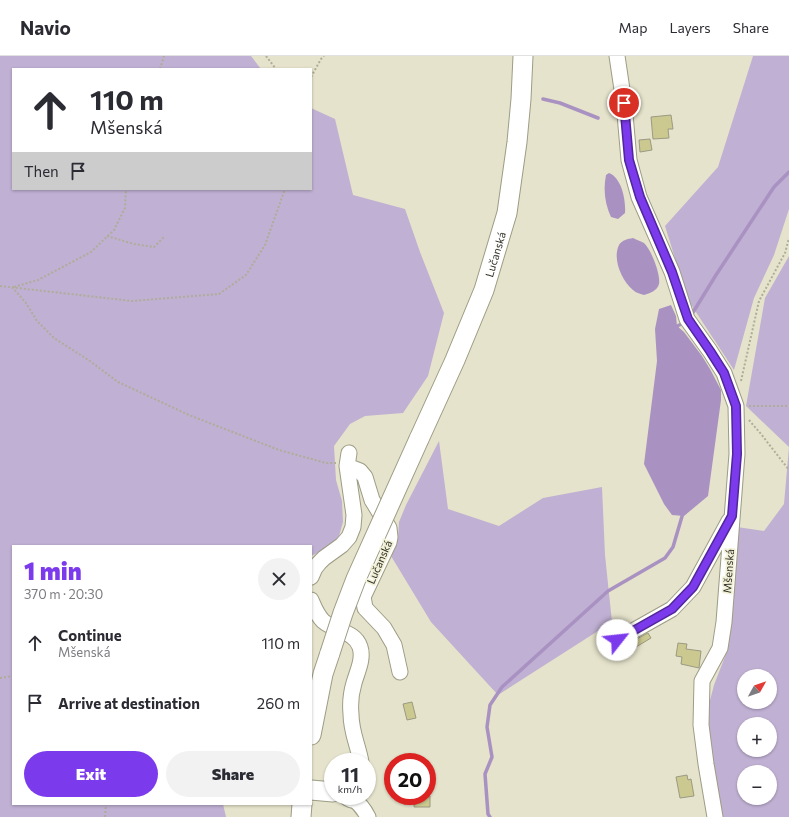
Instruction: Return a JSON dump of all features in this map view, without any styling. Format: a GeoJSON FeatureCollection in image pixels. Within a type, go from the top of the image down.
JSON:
{"type":"FeatureCollection","features":[{"type":"Feature","properties":{"kind":"main road","name":"Lučanská"},"geometry":{"type":"LineString","coordinates":[[312,730],[323,674],[356,579],[455,360],[484,290],[507,213],[517,142],[523,56]]}},
{"type":"Feature","properties":{"kind":"main road"},"geometry":{"type":"LineString","coordinates":[[312,790],[324,791]]}},
{"type":"Feature","properties":{"kind":"main road"},"geometry":{"type":"LineString","coordinates":[[301,817],[302,805]]}},
{"type":"Feature","properties":{"kind":"street","name":"Mšenská"},"geometry":{"type":"LineString","coordinates":[[617,56],[624,103],[629,160],[640,197],[672,272],[688,319],[724,373],[736,406],[737,454],[724,622],[720,648],[702,681],[701,725],[714,817]]}},
{"type":"Feature","properties":{"kind":"street"},"geometry":{"type":"LineString","coordinates":[[312,575],[319,562],[342,545],[353,527],[354,515],[348,459]]}},
{"type":"Feature","properties":{"kind":"street","name":"Lučanská"},"geometry":{"type":"LineString","coordinates":[[348,459],[356,469],[363,474],[372,500],[389,528],[389,542],[363,596],[365,608],[384,628],[394,645],[400,672]]}},
{"type":"Feature","properties":{"kind":"street"},"geometry":{"type":"LineString","coordinates":[[617,640],[672,609],[693,587],[732,516]]}},
{"type":"Feature","properties":{"kind":"street"},"geometry":{"type":"LineString","coordinates":[[312,602],[318,615],[324,622],[357,640],[360,647],[361,656],[351,698],[350,715],[353,735],[358,753]]}},
{"type":"Feature","properties":{"kind":"street"},"geometry":{"type":"LineString","coordinates":[[360,805],[368,817]]}},
{"type":"Feature","properties":{"kind":"path"},"geometry":{"type":"LineString","coordinates":[[160,68],[164,56]]}},
{"type":"Feature","properties":{"kind":"path"},"geometry":{"type":"LineString","coordinates":[[266,56],[275,68]]}},
{"type":"Feature","properties":{"kind":"path"},"geometry":{"type":"LineString","coordinates":[[312,75],[324,56]]}},
{"type":"Feature","properties":{"kind":"path"},"geometry":{"type":"LineString","coordinates":[[12,288],[38,280],[91,252],[114,230],[125,208],[126,190]]}},
{"type":"Feature","properties":{"kind":"path"},"geometry":{"type":"LineString","coordinates":[[0,286],[132,301],[219,294],[246,274],[265,244],[285,190]]}},
{"type":"Feature","properties":{"kind":"path"},"geometry":{"type":"LineString","coordinates":[[107,236],[134,244],[154,247],[164,237]]}},
{"type":"Feature","properties":{"kind":"path"},"geometry":{"type":"LineString","coordinates":[[740,384],[759,301],[785,253],[789,238]]}},
{"type":"Feature","properties":{"kind":"path"},"geometry":{"type":"LineString","coordinates":[[12,288],[26,303],[37,321],[54,338],[90,361],[118,382],[189,415],[280,450],[326,463],[348,459]]}},
{"type":"Feature","properties":{"kind":"path"},"geometry":{"type":"LineString","coordinates":[[736,406],[789,406]]}},
{"type":"Feature","properties":{"kind":"path"},"geometry":{"type":"LineString","coordinates":[[736,406],[762,434],[789,470]]}},
{"type":"Feature","properties":{"kind":"path"},"geometry":{"type":"LineString","coordinates":[[0,678],[12,676]]}},
{"type":"Feature","properties":{"kind":"path"},"geometry":{"type":"LineString","coordinates":[[105,817],[106,805]]}},
{"type":"Feature","properties":{"kind":"shaded area"},"geometry":{"type":"Polygon","coordinates":[[[0,56],[251,56],[260,68],[12,68],[12,190],[312,190],[312,108],[335,119],[353,195],[405,209],[444,313],[428,376],[403,413],[365,416],[350,424],[334,446],[336,480],[342,501],[343,522],[339,536],[330,547],[312,556],[312,545],[12,545],[12,805],[223,805],[226,817],[0,817],[0,56]]]}},
{"type":"Feature","properties":{"kind":"shaded area"},"geometry":{"type":"Polygon","coordinates":[[[753,56],[789,56],[789,209],[774,255],[754,298],[734,370],[688,300],[665,226],[718,167],[753,56]]]}},
{"type":"Feature","properties":{"kind":"shaded area"},"geometry":{"type":"Polygon","coordinates":[[[609,173],[617,180],[624,196],[625,213],[618,219],[611,217],[606,202],[605,181],[606,175],[609,173]]]}},
{"type":"Feature","properties":{"kind":"shaded area"},"geometry":{"type":"Polygon","coordinates":[[[633,238],[647,246],[657,269],[659,284],[657,288],[644,295],[636,292],[629,286],[625,281],[617,263],[617,251],[620,243],[627,239],[633,238]]]}},
{"type":"Feature","properties":{"kind":"shaded area"},"geometry":{"type":"Polygon","coordinates":[[[789,256],[789,447],[746,406],[765,298],[789,256]]]}},
{"type":"Feature","properties":{"kind":"shaded area"},"geometry":{"type":"Polygon","coordinates":[[[671,305],[676,316],[677,326],[684,332],[702,356],[721,390],[721,400],[708,496],[684,516],[672,515],[664,504],[644,464],[657,361],[655,329],[659,309],[671,305]]]}},
{"type":"Feature","properties":{"kind":"shaded area"},"geometry":{"type":"Polygon","coordinates":[[[439,441],[448,509],[499,526],[543,498],[602,487],[605,555],[612,622],[498,695],[431,622],[391,556],[398,539],[399,522],[406,505],[439,441]]]}},
{"type":"Feature","properties":{"kind":"shaded area"},"geometry":{"type":"Polygon","coordinates":[[[789,447],[789,817],[721,817],[710,761],[707,712],[714,685],[726,654],[737,527],[764,531],[784,504],[789,447]]]}},
{"type":"Feature","properties":{"kind":"building"},"geometry":{"type":"Polygon","coordinates":[[[671,115],[673,129],[668,129],[669,138],[653,139],[651,117],[671,115]]]}},
{"type":"Feature","properties":{"kind":"building"},"geometry":{"type":"Polygon","coordinates":[[[650,139],[652,150],[640,152],[639,140],[650,139]]]}},
{"type":"Feature","properties":{"kind":"building"},"geometry":{"type":"Polygon","coordinates":[[[648,633],[651,638],[636,647],[633,641],[648,633]]]}},
{"type":"Feature","properties":{"kind":"building"},"geometry":{"type":"Polygon","coordinates":[[[678,643],[687,644],[686,649],[701,651],[699,668],[681,664],[682,657],[676,656],[678,643]]]}},
{"type":"Feature","properties":{"kind":"building"},"geometry":{"type":"Polygon","coordinates":[[[412,702],[416,718],[407,720],[403,704],[412,702]]]}},
{"type":"Feature","properties":{"kind":"building"},"geometry":{"type":"Polygon","coordinates":[[[687,775],[688,780],[691,779],[694,796],[680,798],[676,777],[687,775]]]}},
{"type":"Feature","properties":{"kind":"building"},"geometry":{"type":"Polygon","coordinates":[[[414,805],[430,805],[430,807],[414,807],[414,805]]]}},
{"type":"Feature","properties":{"kind":"waterway"},"geometry":{"type":"LineString","coordinates":[[543,99],[560,103],[598,118]]}},
{"type":"Feature","properties":{"kind":"waterway"},"geometry":{"type":"LineString","coordinates":[[692,314],[774,187],[789,172]]}},
{"type":"Feature","properties":{"kind":"waterway"},"geometry":{"type":"LineString","coordinates":[[677,330],[677,326],[684,323]]}},
{"type":"Feature","properties":{"kind":"waterway"},"geometry":{"type":"LineString","coordinates":[[490,817],[488,814],[485,774],[492,757],[487,727],[490,705],[502,687],[608,591],[665,558],[673,547],[683,513]]}},
{"type":"Feature","properties":{"kind":"route"},"geometry":{"type":"LineString","coordinates":[[617,640],[672,609],[693,587],[732,516],[737,454],[736,406],[724,373],[688,319],[672,272],[640,197],[629,160],[624,103]]}}]}
